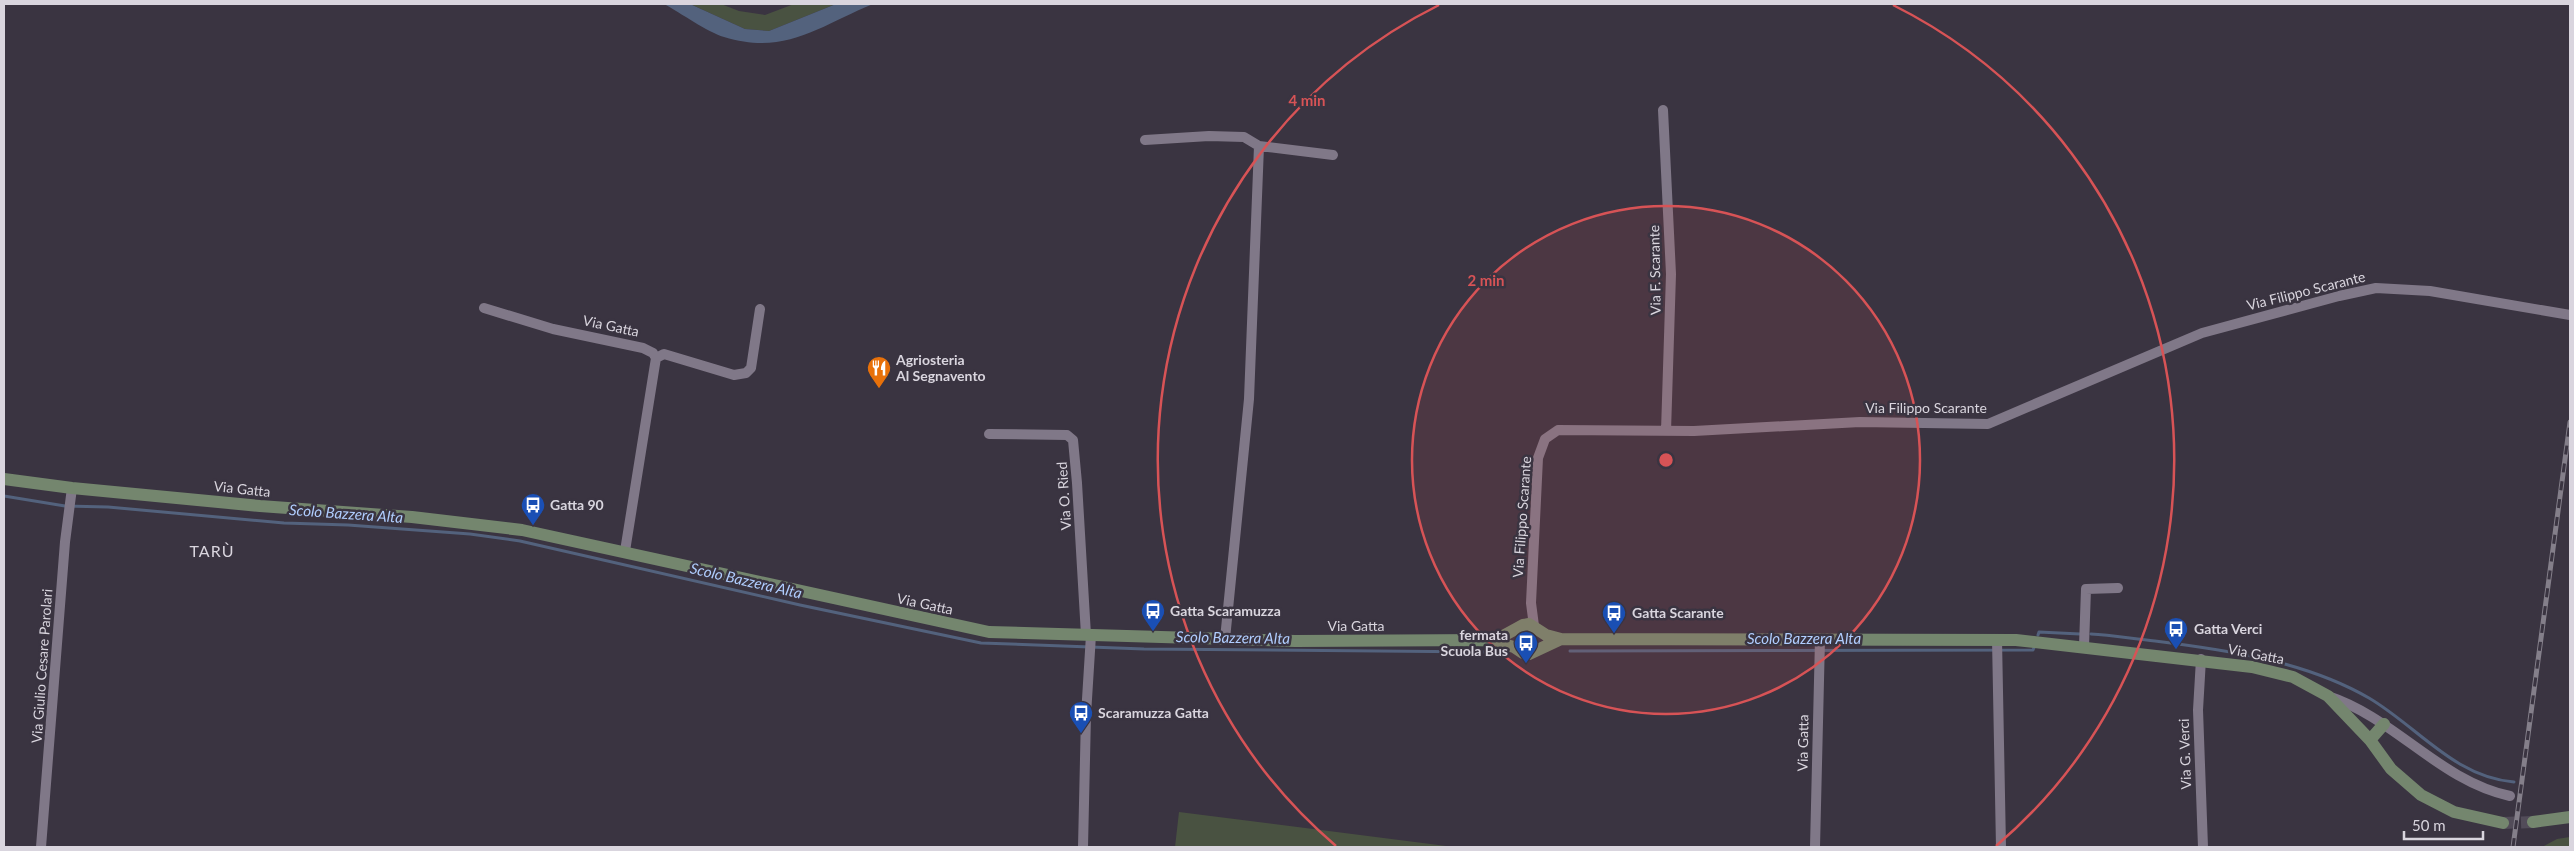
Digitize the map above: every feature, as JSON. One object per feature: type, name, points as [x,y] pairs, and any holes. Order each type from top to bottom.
[{"type":"street","name":"Via F. Scarante","points":[[1663,110],[1671,274],[1666,431]]},
{"type":"street","points":[[1145,140],[1209,136],[1244,137],[1259,146],[1333,155]]},
{"type":"street","points":[[1225,639],[1247,419],[1259,146]]},
{"type":"street","name":"Via Filippo Scarante","points":[[1537,628],[1531,603],[1538,458],[1545,439],[1552,432],[1564,429],[1666,431],[1757,429],[1860,422],[1988,424],[2202,333],[2339,296],[2376,288],[2430,291],[2570,315]]},
{"type":"street","name":"Via Gatta","points":[[484,308],[553,329],[643,348],[653,353],[656,358]]},
{"type":"street","points":[[625,552],[656,358],[664,354],[734,375],[746,373],[751,368],[760,308]]},
{"type":"street","name":"Via O. Ried","points":[[989,434],[1067,435],[1073,440],[1078,483],[1090,654],[1086,714],[1083,847]]},
{"type":"street","name":"Via Gatta","points":[[4,479],[71,494],[488,526],[557,537],[972,630],[1001,633],[1225,639],[1488,640],[1514,647],[1518,651],[1529,654],[1538,648],[1561,639],[1819,646],[2084,646],[2201,660],[2274,671],[2306,682],[2328,696],[2370,740],[2391,769],[2421,795],[2454,812],[2502,823]]},
{"type":"street","name":"Via Giulio Cesare Parolari","points":[[41,847],[71,494]]},
{"type":"street","points":[[2084,646],[2086,589],[2118,588]]},
{"type":"street","name":"Via Filippo Scarante","points":[[1517,628],[1531,603]]},
{"type":"street","name":"Via Gatta","points":[[1488,640],[1503,636],[1523,624],[1561,639]]},
{"type":"street","points":[[1514,647],[1512,641],[1517,628]]},
{"type":"street","points":[[1537,628],[1541,642],[1538,648]]},
{"type":"street","name":"Via Gatta","points":[[1815,847],[1819,646]]},
{"type":"street","points":[[1997,646],[2002,847]]},
{"type":"street","name":"Via G. Verci","points":[[2201,660],[2198,710],[2203,847]]},
{"type":"street","name":"Via Gatta","points":[[2328,696],[2349,703],[2384,724],[2458,776],[2479,787],[2510,796]]},
{"type":"street","points":[[2370,740],[2384,724]]},
{"type":"street","points":[[2533,822],[2570,817]]},
{"type":"green space","points":[[690,4],[721,4],[739,11],[765,15],[794,4],[836,4],[769,31],[745,29]]},
{"type":"green space","points":[[1179,812],[1454,847],[1175,847]]},
{"type":"green space","points":[[2570,837],[2570,847],[2542,847],[2557,839]]},
{"type":"water","points":[[664,4],[690,4],[745,29],[769,31],[836,4],[873,4],[801,36],[784,41],[766,43],[746,42],[717,35]]},
{"type":"waterway","name":"Scolo Bazzera Alta","points":[[4,496],[65,506],[108,507],[284,523],[348,525],[470,534],[520,541],[800,605],[981,643],[1144,649],[1486,652]]},
{"type":"waterway","name":"Scolo Bazzera Alta","points":[[2038,635],[2039,632],[2080,634]]},
{"type":"waterway","name":"Scolo Bazzera Alta","points":[[2091,634],[2237,653],[2292,666],[2319,675],[2369,698],[2437,749],[2473,771],[2493,778],[2514,782]]},
{"type":"waterway","name":"Scolo Bazzera Alta","points":[[1570,651],[2033,650],[2035,645]]},
{"type":"tunnel","points":[[2503,823],[2533,822]]},
{"type":"railway","points":[[2513,847],[2570,422]]},
{"type":"place","name":"Agriosteria Al Segnavento","points":[[879,389]]},
{"type":"place","name":"Gatta 90","points":[[533,526]]},
{"type":"place","name":"Gatta Scaramuzza","points":[[1153,632]]},
{"type":"place","name":"Gatta Scarante","points":[[1614,634]]},
{"type":"place","name":"Gatta Verci","points":[[2176,650]]},
{"type":"place","name":"fermata Scuola Bus","points":[[1526,664]]},
{"type":"place","name":"Scaramuzza Gatta","points":[[1081,734]]},
{"type":"district","name":"TARÙ","points":[[212,551]]}]
